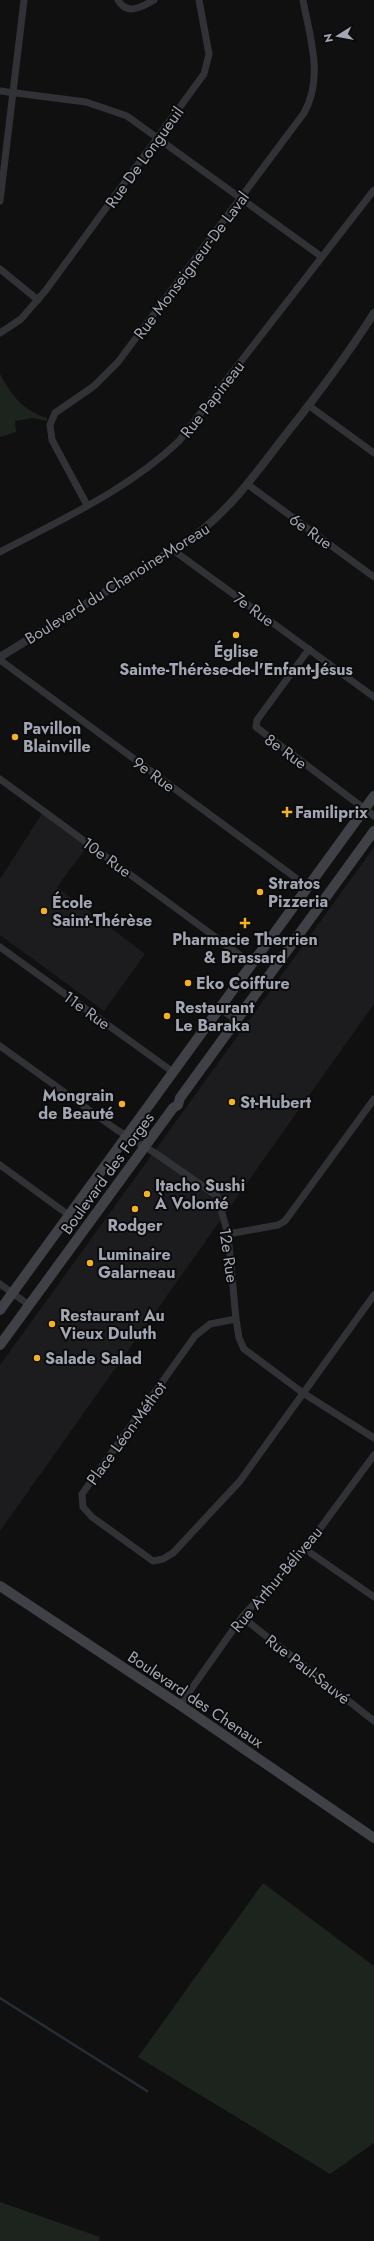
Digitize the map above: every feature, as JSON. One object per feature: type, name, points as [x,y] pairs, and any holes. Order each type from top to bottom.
[{"type":"main road","name":"Boulevard des Forges","points":[[0,1310],[70,1216],[126,1136],[374,796]]},
{"type":"main road","name":"Boulevard des Forges","points":[[0,1345],[173,1108],[178,1105],[180,1098],[374,831]]},
{"type":"main road","name":"Boulevard des Chenaux","points":[[0,1586],[180,1705],[374,1838]]},
{"type":"street","points":[[0,201],[24,0]]},
{"type":"street","points":[[118,0],[122,6],[132,10],[154,0]]},
{"type":"street","name":"Rue De Longueuil","points":[[0,333],[16,324],[38,300],[202,78],[207,67],[208,49],[199,0]]},
{"type":"street","name":"Rue Monseigneur-De Laval","points":[[87,505],[52,440],[50,430],[53,417],[59,409],[94,386],[113,368],[300,118],[312,96],[315,69],[303,0]]},
{"type":"street","points":[[0,91],[76,100],[102,106],[133,119],[322,257]]},
{"type":"street","name":"Rue Papineau","points":[[0,552],[138,476],[179,441],[374,190]]},
{"type":"street","points":[[0,269],[38,300]]},
{"type":"street","name":"Boulevard du Chanoine-Moreau","points":[[0,656],[173,550],[209,525],[247,484],[373,318]]},
{"type":"street","points":[[308,405],[374,453]]},
{"type":"street","name":"6e Rue","points":[[247,484],[374,577]]},
{"type":"street","name":"7e Rue","points":[[173,550],[374,697]]},
{"type":"street","name":"8e Rue","points":[[309,649],[257,720],[256,727],[374,816]]},
{"type":"street","name":"9e Rue","points":[[0,660],[308,887]]},
{"type":"street","name":"10e Rue","points":[[0,779],[252,964]]},
{"type":"street","name":"11e Rue","points":[[0,947],[173,1072]]},
{"type":"street","points":[[220,1008],[237,1020]]},
{"type":"street","name":"12e Rue","points":[[0,1046],[126,1136],[146,1147],[217,1196],[228,1234],[236,1319],[239,1338],[244,1349],[303,1393],[374,1438]]},
{"type":"street","points":[[228,1234],[278,1224],[285,1221],[374,1100]]},
{"type":"street","points":[[0,1165],[70,1216]]},
{"type":"street","points":[[0,1284],[29,1305]]},
{"type":"street","name":"Place Léon-Méthot","points":[[236,1319],[210,1324],[195,1336],[82,1494],[83,1507],[92,1517],[154,1561],[163,1559],[173,1553],[240,1481],[374,1295]]},
{"type":"street","name":"Rue Arthur-Béliveau","points":[[180,1705],[242,1617],[305,1549],[374,1455]]},
{"type":"street","points":[[305,1549],[374,1597]]},
{"type":"street","name":"Rue Paul-Sauvé","points":[[242,1617],[374,1721]]},
{"type":"shaded area","points":[[0,374],[9,389],[24,406],[38,415],[47,418],[47,421],[33,418],[15,421],[16,432],[0,437]]},
{"type":"shaded area","name":"École Saint-Thérèse","points":[[43,812],[89,844],[57,887],[145,954],[104,1011],[0,935],[0,879]]},
{"type":"shaded area","points":[[374,847],[374,1004],[0,1531],[0,1365]]},
{"type":"shaded area","points":[[263,1883],[374,1966],[374,2143],[330,2174],[138,2057]]},
{"type":"shaded area","points":[[0,2202],[100,2237],[99,2241],[0,2241]]},
{"type":"waterway","points":[[0,1998],[147,2091]]},
{"type":"place","name":"Église Sainte-Thérèse-de-l'Enfant-Jésus","points":[[236,635]]},
{"type":"place","name":"Pavillon Blainville","points":[[15,737]]},
{"type":"place","name":"Familiprix","points":[[287,812]]},
{"type":"place","name":"Stratos Pizzeria","points":[[260,892]]},
{"type":"place","name":"École Saint-Thérèse","points":[[44,911]]},
{"type":"place","name":"Pharmacie Therrien & Brassard","points":[[245,923]]},
{"type":"place","name":"Eko Coiffure","points":[[188,983]]},
{"type":"place","name":"Restaurant Le Baraka","points":[[167,1016]]},
{"type":"place","name":"St-Hubert","points":[[232,1102]]},
{"type":"place","name":"Mongrain de Beauté","points":[[122,1104]]},
{"type":"place","name":"Itacho Sushi À Volonté","points":[[147,1194]]},
{"type":"place","name":"Rodger","points":[[135,1209]]},
{"type":"place","name":"Luminaire Galarneau","points":[[90,1263]]},
{"type":"place","name":"Restaurant Au Vieux Duluth","points":[[52,1324]]},
{"type":"place","name":"Salade Salad","points":[[37,1358]]}]
